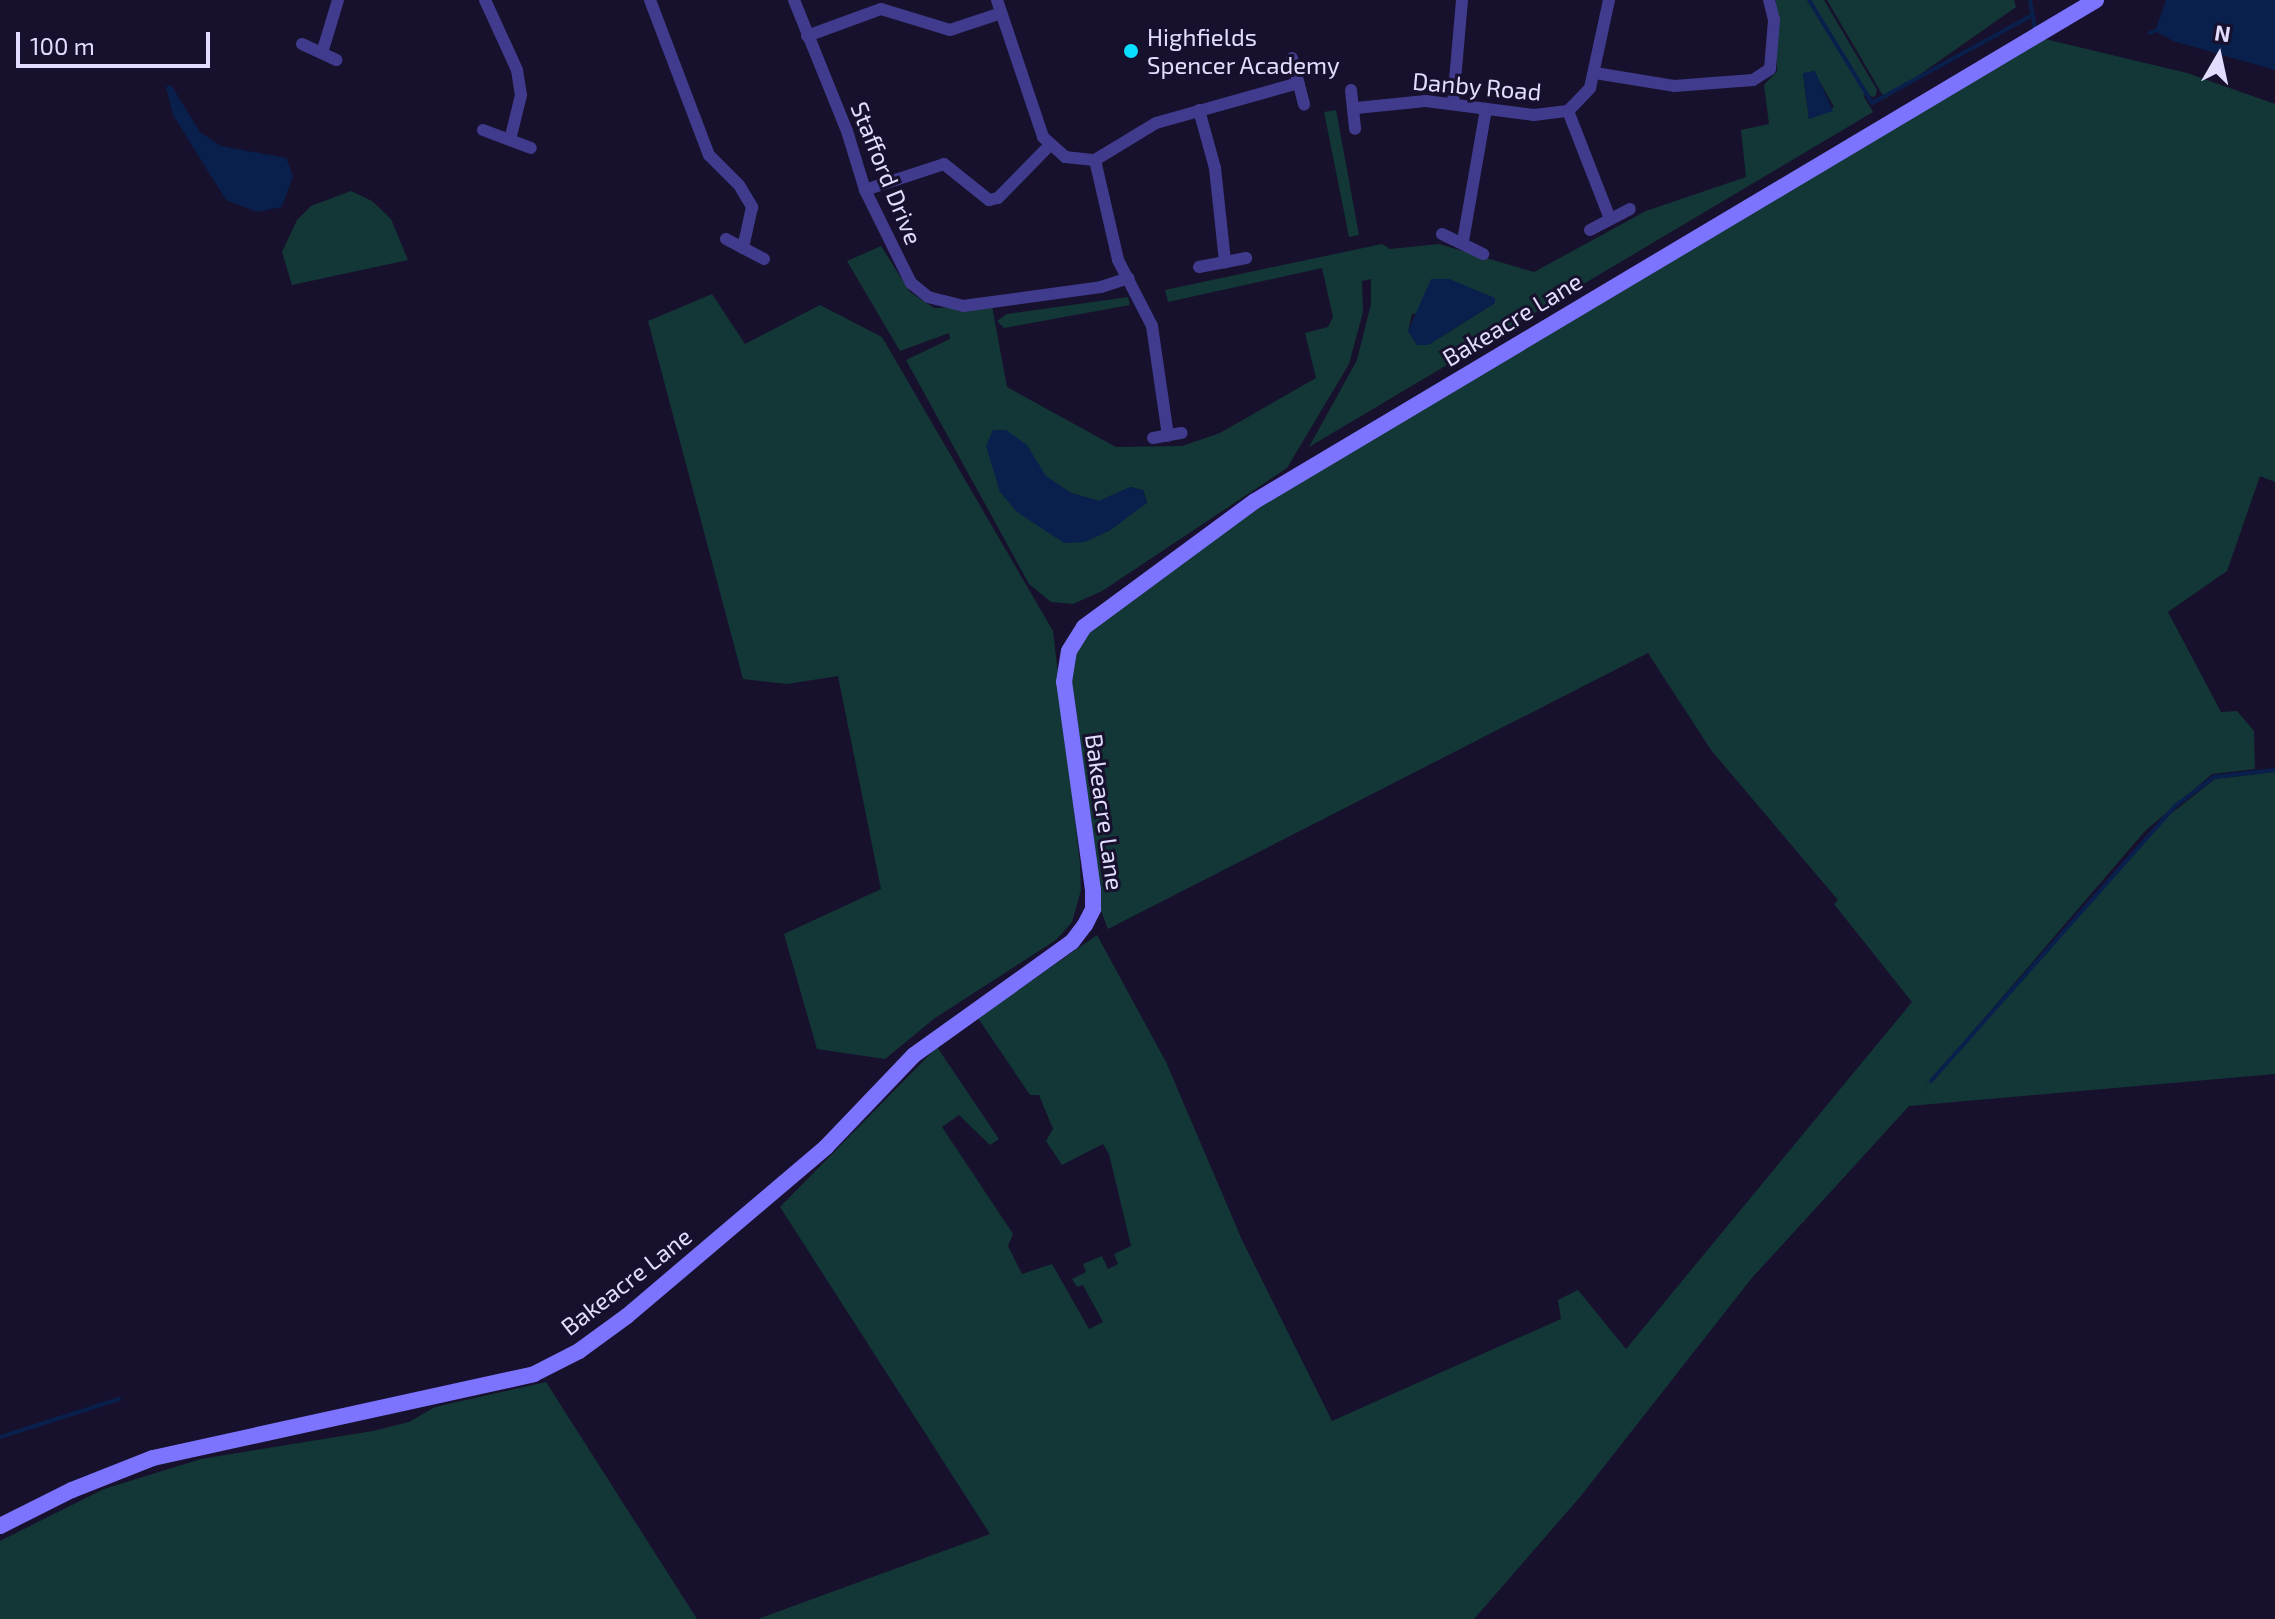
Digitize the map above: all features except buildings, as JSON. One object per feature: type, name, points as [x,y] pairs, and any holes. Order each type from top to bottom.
[{"type":"street","points":[[322,53],[338,0]]},
{"type":"street","points":[[485,0],[517,70],[521,95],[510,140]]},
{"type":"street","points":[[650,0],[709,155],[752,207],[753,221],[743,248]]},
{"type":"street","name":"Stafford Drive","points":[[794,0],[847,131],[865,190],[911,283],[943,302],[992,302],[1115,285],[1129,278]]},
{"type":"street","points":[[1453,103],[1462,0]]},
{"type":"street","name":"Danby Road","points":[[1356,108],[1453,103],[1534,115],[1568,111],[1581,101],[1595,73],[1609,0]]},
{"type":"street","points":[[1595,73],[1674,86],[1753,80],[1770,69],[1774,20],[1769,0]]},
{"type":"street","name":"Bakeacre Lane","points":[[0,1526],[153,1458],[534,1374],[615,1325],[826,1147],[914,1055],[1072,942],[1085,925],[1093,909],[1093,890],[1064,682],[1069,651],[1084,627],[1255,501],[2096,0]]},
{"type":"street","points":[[807,36],[881,9],[950,30],[999,6],[1049,146],[1065,157],[1095,160],[1137,131],[1199,110],[1298,83]]},
{"type":"street","points":[[302,44],[337,60]]},
{"type":"street","points":[[1292,58],[1304,104]]},
{"type":"street","points":[[1351,90],[1356,108],[1355,129]]},
{"type":"street","points":[[1463,241],[1486,109]]},
{"type":"street","points":[[1199,110],[1215,168],[1225,262]]},
{"type":"street","points":[[1568,111],[1610,219]]},
{"type":"street","points":[[483,130],[531,148]]},
{"type":"street","points":[[865,190],[944,164],[989,200],[998,198],[1049,146]]},
{"type":"street","points":[[1095,160],[1112,240],[1152,326],[1168,436]]},
{"type":"street","points":[[1590,230],[1630,209]]},
{"type":"street","points":[[1442,234],[1463,241],[1483,254]]},
{"type":"street","points":[[726,239],[764,259]]},
{"type":"street","points":[[1199,267],[1246,258]]},
{"type":"street","points":[[1153,438],[1182,433]]},
{"type":"green space","points":[[1776,0],[1824,0],[1877,90],[1875,97],[1863,95],[1873,112],[1309,447],[1357,360],[1371,304],[1371,279],[1362,281],[1363,312],[1349,364],[1287,468],[1102,591],[1073,604],[1051,602],[1029,584],[906,360],[950,339],[949,333],[900,351],[847,261],[881,246],[910,292],[934,308],[992,306],[1007,387],[1116,447],[1182,446],[1220,433],[1316,378],[1305,333],[1328,327],[1333,317],[1322,268],[1168,302],[1165,290],[1382,244],[1390,249],[1439,244],[1534,272],[1646,211],[1746,177],[1741,130],[1769,124],[1764,85],[1777,71]],"holes":[[[1814,71],[1834,107],[1809,119],[1803,74]],[[1495,303],[1428,345],[1417,345],[1408,331],[1412,314]],[[1046,477],[1071,493],[1099,501],[1131,487],[1143,490],[1147,502],[1109,531]]]},
{"type":"green space","points":[[1827,0],[2014,0],[2016,7],[1885,99]]},
{"type":"green space","points":[[2045,39],[2187,73],[2275,104],[2275,482],[2260,476],[2227,571],[2168,612],[2221,712],[2237,711],[2254,731],[2255,769],[2212,774],[2145,831],[1919,1094],[2168,816],[2215,779],[2275,772],[2275,1074],[1909,1106],[1751,1279],[1580,1497],[1474,1619],[758,1619],[990,1534],[780,1207],[937,1047],[999,1139],[990,1145],[959,1115],[942,1127],[1013,1234],[1008,1246],[1022,1274],[1052,1264],[1089,1329],[1103,1322],[1083,1285],[1077,1287],[1072,1279],[1086,1272],[1083,1264],[1102,1256],[1108,1269],[1118,1264],[1114,1254],[1131,1246],[1109,1154],[1103,1144],[1062,1165],[1046,1141],[1053,1129],[1039,1095],[1030,1095],[978,1018],[1097,935],[1166,1062],[1242,1240],[1332,1421],[1561,1319],[1558,1300],[1578,1290],[1626,1349],[1912,1002],[1834,904],[1838,900],[1711,750],[1648,653],[1108,929],[1093,890],[1064,682],[1076,638],[1218,527]]},
{"type":"green space","points":[[1336,110],[1359,235],[1349,237],[1324,112]]},
{"type":"green space","points":[[351,191],[372,201],[391,219],[408,260],[292,285],[282,252],[297,220],[311,206]]},
{"type":"green space","points":[[712,294],[745,344],[820,305],[882,337],[1053,631],[1080,863],[1081,890],[1072,922],[1056,940],[935,1018],[885,1059],[817,1049],[784,934],[881,889],[838,676],[787,684],[743,679],[648,321]]},
{"type":"green space","points":[[1128,297],[1130,305],[1004,328],[997,321],[1007,314]]},
{"type":"green space","points":[[546,1382],[697,1619],[0,1619],[0,1541],[104,1489],[201,1459],[373,1431],[409,1422],[435,1407]]},
{"type":"water","points":[[2166,0],[2275,0],[2275,70],[2173,41],[2155,31]]},
{"type":"water","points":[[1815,71],[1833,111],[1809,119],[1803,73]]},
{"type":"water","points":[[171,85],[200,132],[221,146],[286,158],[293,176],[282,207],[257,212],[226,200],[173,115],[166,87]]},
{"type":"water","points":[[1431,279],[1449,279],[1495,298],[1495,303],[1428,345],[1417,345],[1408,331]]},
{"type":"water","points":[[993,430],[1006,430],[1027,445],[1046,476],[1071,493],[1099,501],[1130,487],[1143,490],[1147,503],[1109,531],[1085,542],[1064,543],[1017,512],[1000,492],[986,446]]},
{"type":"waterway","points":[[1809,0],[1872,103],[2033,15]]},
{"type":"waterway","points":[[2030,0],[2035,29]]},
{"type":"waterway","points":[[2150,33],[2155,31]]},
{"type":"waterway","points":[[1931,1081],[2175,806],[2214,777],[2275,770]]},
{"type":"waterway","points":[[0,1437],[119,1399]]},
{"type":"place","name":"Highfields Spencer Academy","points":[[1131,51]]}]
